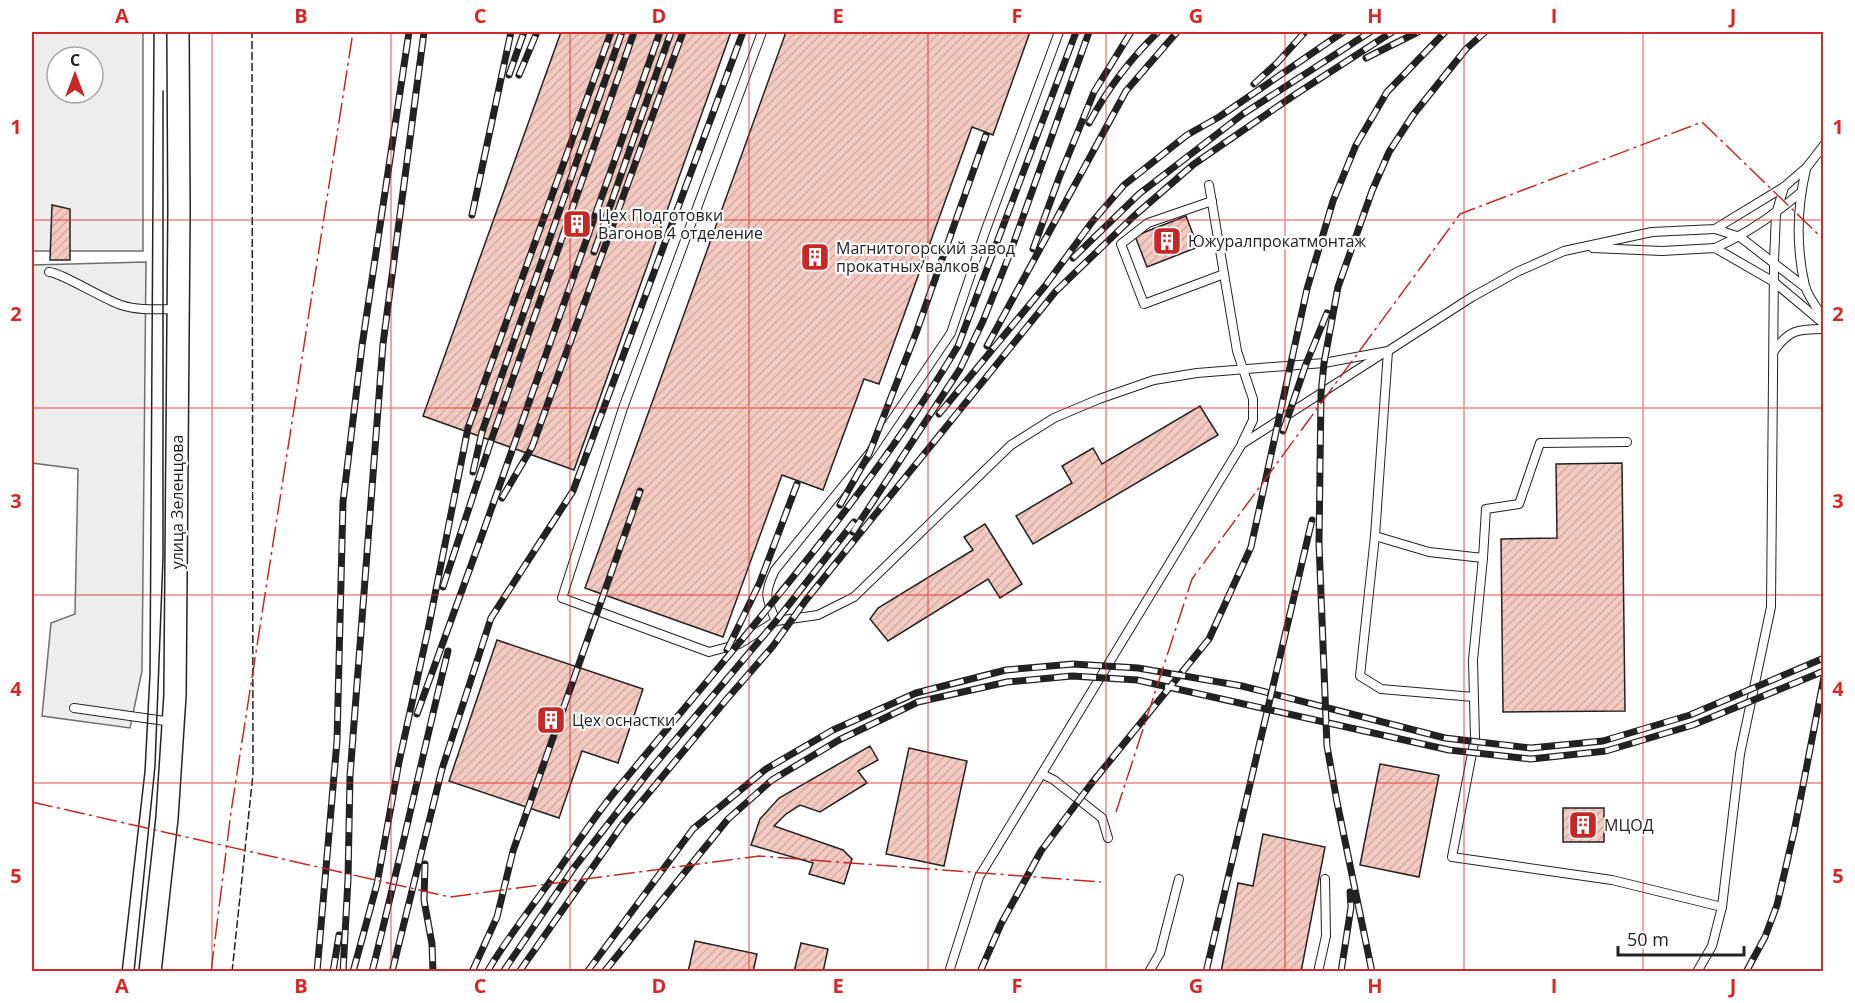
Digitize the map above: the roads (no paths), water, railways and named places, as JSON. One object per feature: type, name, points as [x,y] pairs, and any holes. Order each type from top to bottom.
[{"type":"main road","name":"улица Зеленцова","points":[[150,972],[167,818],[173,722],[178,309],[178,32]]},
{"type":"lane","points":[[762,32],[623,408],[562,598],[709,652],[739,644],[776,621],[818,615],[854,597],[1011,445],[1054,418],[1154,380],[1197,373],[1324,363],[1388,351]]},
{"type":"lane","points":[[776,621],[769,606],[766,589],[775,570],[869,454],[951,333],[1059,32]]},
{"type":"lane","points":[[1715,229],[1784,187],[1807,167],[1824,145]]},
{"type":"lane","points":[[1806,288],[1798,233],[1800,193],[1807,167]]},
{"type":"lane","points":[[949,972],[979,877],[1242,444],[1253,420],[1253,399],[1242,369],[1209,185]]},
{"type":"lane","points":[[1697,972],[1712,945],[1722,907],[1740,754],[1771,607],[1774,262],[1776,214],[1784,187]]},
{"type":"lane","points":[[1580,248],[1662,251],[1715,248],[1740,237],[1776,214],[1800,193]]},
{"type":"lane","points":[[1212,201],[1148,223],[1121,244],[1143,304],[1224,274]]},
{"type":"lane","points":[[1242,444],[1472,297],[1517,272],[1564,251],[1652,232],[1715,229],[1740,237],[1806,288],[1824,319]]},
{"type":"lane","points":[[1715,248],[1774,282],[1824,324]]},
{"type":"lane","points":[[49,272],[55,272],[121,305],[136,309],[178,309]]},
{"type":"lane","points":[[1774,351],[1785,336],[1805,329],[1824,329]]},
{"type":"lane","points":[[1388,351],[1375,536],[1360,676],[1381,689],[1474,697]]},
{"type":"lane","points":[[1627,442],[1540,443],[1519,504],[1486,509],[1473,660],[1475,738],[1452,857],[1612,880],[1722,907]]},
{"type":"lane","points":[[1375,536],[1429,552],[1483,558]]},
{"type":"lane","points":[[74,708],[173,722]]},
{"type":"lane","points":[[1042,774],[1054,780],[1102,818],[1108,838]]},
{"type":"lane","points":[[1149,972],[1160,952],[1179,879]]},
{"type":"lane","points":[[1318,972],[1326,936],[1325,879]]},
{"type":"tram line","points":[[122,972],[145,771],[150,674],[154,32]]},
{"type":"tram line","points":[[134,972],[155,766],[163,558],[163,91]]},
{"type":"railway","points":[[317,972],[337,741],[343,502],[362,346],[409,32]]},
{"type":"railway","points":[[343,972],[350,776],[383,344],[424,32]]},
{"type":"railway","points":[[472,215],[511,32]]},
{"type":"railway","points":[[509,75],[524,32]]},
{"type":"railway","points":[[519,75],[537,32]]},
{"type":"railway","points":[[353,972],[377,884],[399,762],[468,428],[611,32]]},
{"type":"railway","points":[[473,472],[482,432],[622,32]]},
{"type":"railway","points":[[443,587],[492,438],[634,32]]},
{"type":"railway","points":[[417,714],[660,32]]},
{"type":"railway","points":[[594,252],[671,32]]},
{"type":"railway","points":[[502,498],[532,447],[683,32]]},
{"type":"railway","points":[[392,972],[442,769],[491,618],[573,491],[743,32]]},
{"type":"railway","points":[[487,972],[606,803],[838,521],[920,406],[958,346],[1076,32]]},
{"type":"railway","points":[[853,532],[960,369],[983,321],[1009,256],[1089,32]]},
{"type":"railway","points":[[1033,249],[1094,92],[1131,32]]},
{"type":"railway","points":[[1089,123],[1120,75],[1158,32]]},
{"type":"railway","points":[[987,346],[1126,91],[1177,32]]},
{"type":"railway","points":[[1254,84],[1305,32]]},
{"type":"railway","points":[[939,414],[1045,286],[1092,222],[1124,185],[1187,135],[1219,117],[1343,32]]},
{"type":"railway","points":[[1073,258],[1139,194],[1243,114],[1370,32]]},
{"type":"railway","points":[[519,972],[623,824],[773,646],[806,600],[1056,291],[1134,216],[1194,164],[1392,32]]},
{"type":"railway","points":[[1366,58],[1418,32]]},
{"type":"railway","points":[[980,972],[1001,924],[1041,851],[1091,784],[1209,639],[1251,547],[1307,289],[1333,201],[1356,145],[1387,92],[1445,32]]},
{"type":"railway","points":[[1372,972],[1327,746],[1319,543],[1321,394],[1324,363],[1338,287],[1372,191],[1389,152],[1413,115],[1466,49],[1485,32]]},
{"type":"railway","points":[[840,505],[869,454],[916,333],[986,135]]},
{"type":"railway","points":[[1283,431],[1306,364],[1327,313]]},
{"type":"railway","points":[[727,650],[760,582],[797,484]]},
{"type":"railway","points":[[472,972],[497,917],[513,851],[640,491]]},
{"type":"railway","points":[[1206,972],[1312,520]]},
{"type":"railway","points":[[503,972],[573,869],[650,770],[776,621],[854,522]]},
{"type":"railway","points":[[372,972],[448,651]]},
{"type":"railway","points":[[587,972],[693,829],[766,769],[833,730],[916,693],[1006,670],[1073,664],[1138,668],[1242,686],[1445,738],[1531,748],[1603,741],[1690,715],[1824,658]]},
{"type":"railway","points":[[604,972],[728,819],[772,780],[839,740],[918,702],[1007,682],[1072,676],[1137,680],[1449,750],[1531,759],[1606,751],[1693,725],[1824,671]]},
{"type":"railway","points":[[1746,972],[1765,937],[1777,905],[1794,832],[1824,677]]},
{"type":"railway","points":[[425,864],[424,900],[432,944],[433,972]]},
{"type":"railway","points":[[1341,972],[1351,907],[1350,892]]},
{"type":"railway","points":[[333,972],[339,935]]},
{"type":"place","name":"Цех Подготовки Вагонов 4 отделение","points":[[577,224]]},
{"type":"place","name":"Южуралпрокатмонтаж","points":[[1167,241]]},
{"type":"place","name":"Магнитогорский завод прокатных валков","points":[[815,257]]},
{"type":"place","name":"Цех оснастки","points":[[551,720]]},
{"type":"place","name":"МЦОД","points":[[1583,825]]}]
